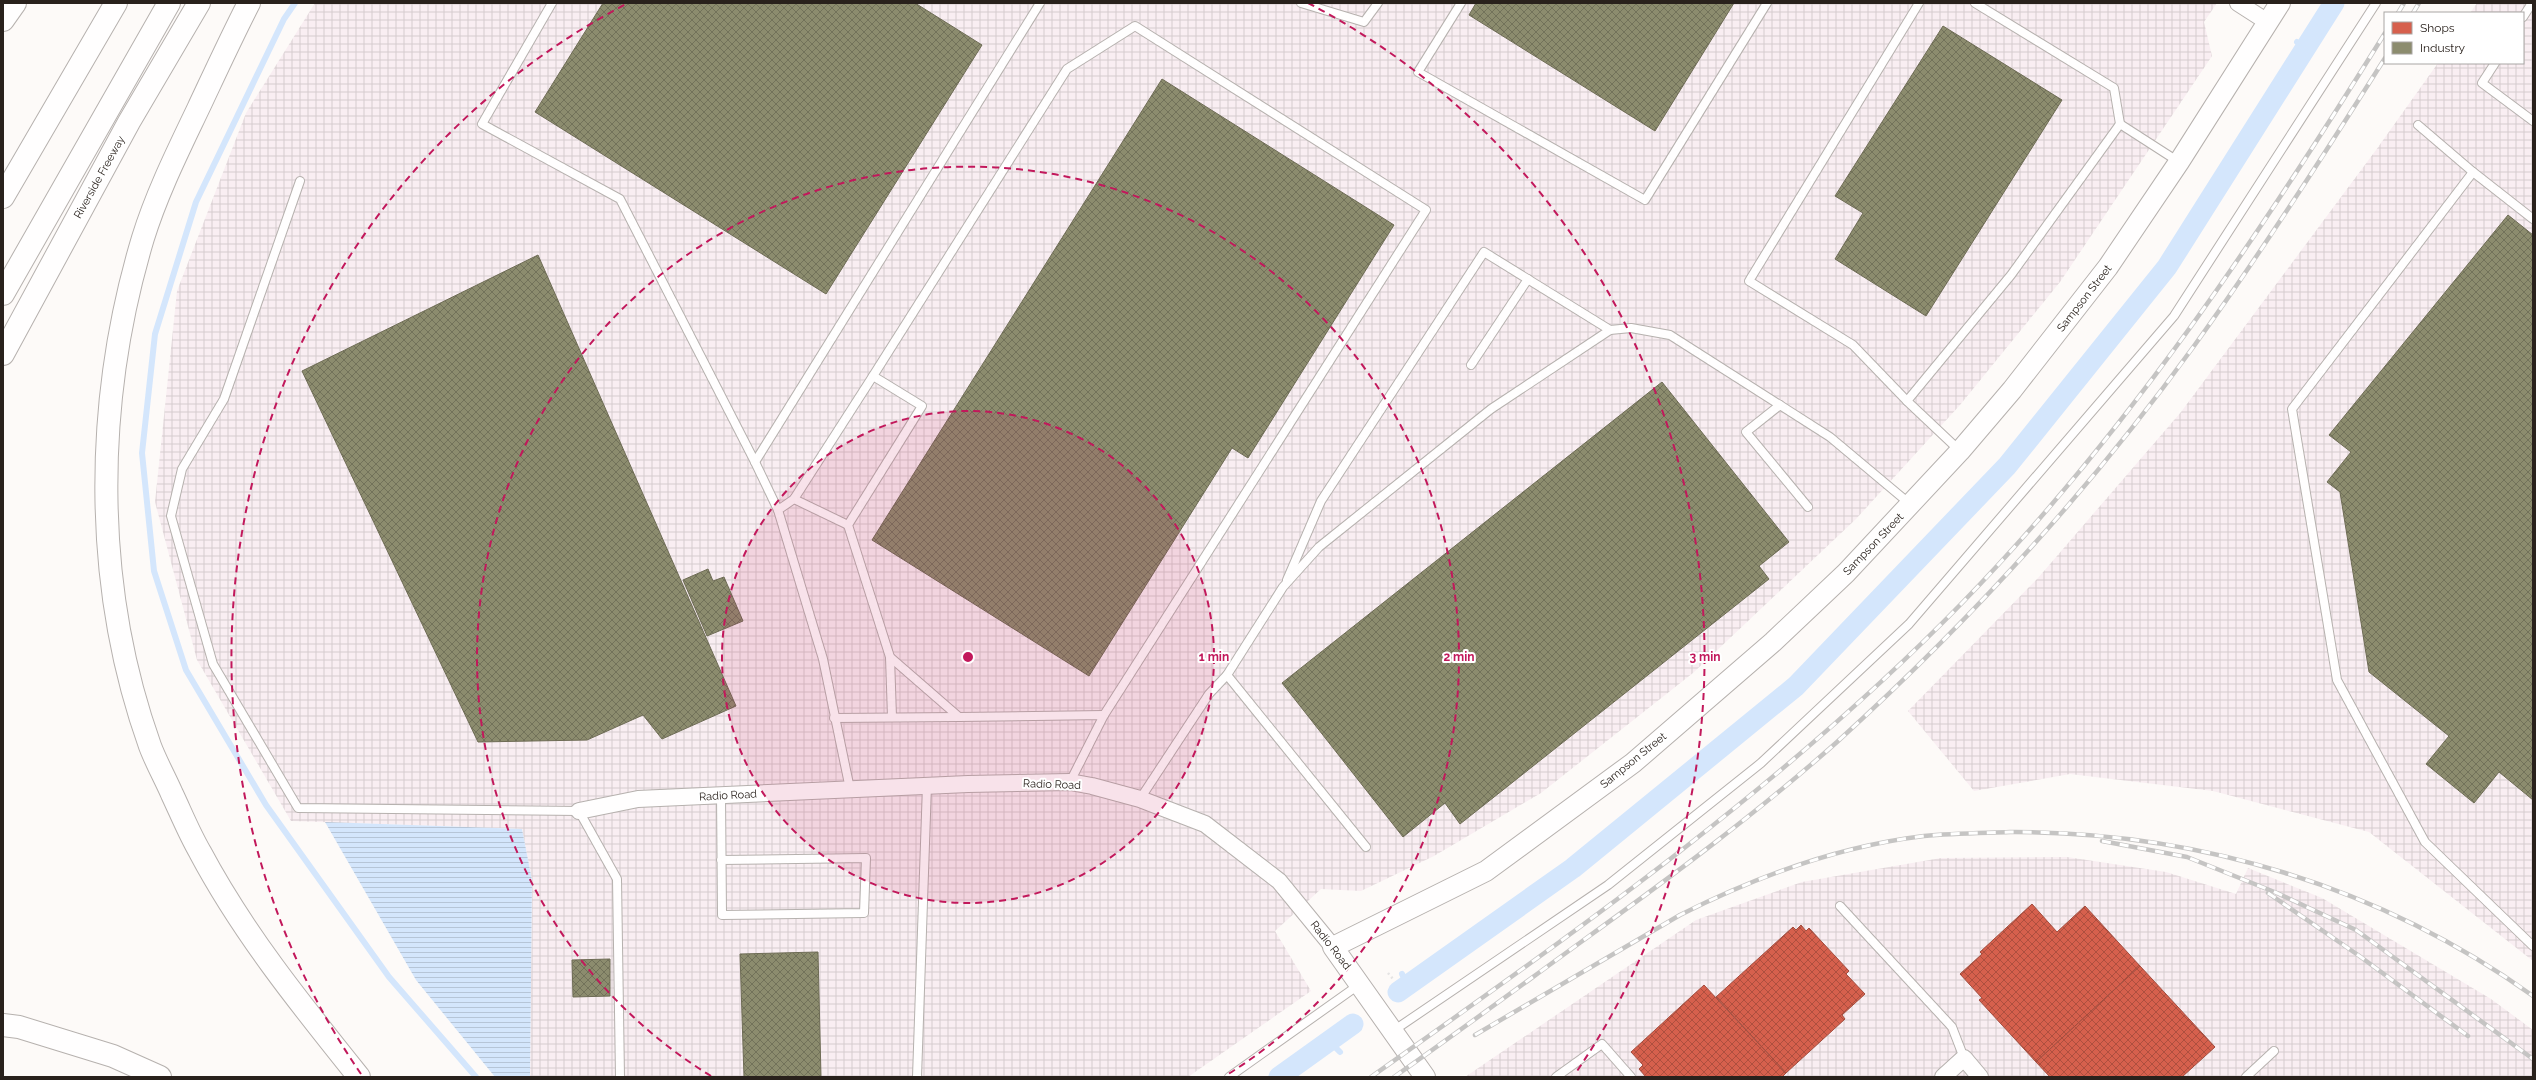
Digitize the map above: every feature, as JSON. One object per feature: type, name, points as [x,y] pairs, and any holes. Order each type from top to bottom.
[{"type":"highway","points":[[3,20],[15,3]]},
{"type":"highway","points":[[3,197],[116,3]]},
{"type":"highway","points":[[3,294],[169,3]]},
{"type":"highway","name":"Riverside Freeway","points":[[3,354],[129,122],[199,3]]},
{"type":"highway","points":[[249,3],[173,160],[144,235],[123,310],[112,385],[108,458],[106,527],[112,588],[128,674],[150,748],[200,852],[249,931],[315,1022],[359,1077]]},
{"type":"highway","points":[[11,1026],[113,1056],[160,1077]]},
{"type":"street","points":[[2238,3],[2266,21]]},
{"type":"street","name":"Sampson Street","points":[[1334,946],[1486,871],[1633,763],[1773,642],[1846,573],[1960,451],[2012,390],[2108,267],[2179,162],[2266,21],[2280,3]]},
{"type":"street","name":"Radio Road","points":[[579,811],[638,799],[850,789],[1070,782],[1140,799],[1205,824],[1279,881],[1334,946],[1425,1077]]},
{"type":"street","points":[[1943,1077],[1964,1058],[1980,1077]]},
{"type":"lane","points":[[552,3],[482,124],[620,199],[755,462],[778,510],[823,659],[834,718],[850,789]]},
{"type":"lane","points":[[755,462],[1040,3]]},
{"type":"lane","points":[[1301,3],[1364,22],[1378,3]]},
{"type":"lane","points":[[1461,3],[1418,72],[1645,200],[1767,3]]},
{"type":"lane","points":[[1919,3],[1749,281],[1853,345],[1907,401],[1960,451]]},
{"type":"lane","points":[[1907,401],[2011,275],[2120,124],[2114,88],[1975,3]]},
{"type":"lane","points":[[1389,1027],[1614,881],[1761,764],[1909,624],[2174,316],[2376,3]]},
{"type":"lane","points":[[2524,15],[2532,3]]},
{"type":"lane","points":[[778,510],[794,499],[1067,69],[1135,26],[1426,210],[1104,715],[1070,782]]},
{"type":"lane","points":[[2494,64],[2482,83],[2533,122]]},
{"type":"lane","points":[[2120,124],[2179,162]]},
{"type":"lane","points":[[2418,125],[2473,172],[2533,219]]},
{"type":"lane","points":[[2473,172],[2292,409],[2337,680],[2425,842],[2533,946]]},
{"type":"lane","points":[[300,181],[224,399],[182,468],[171,516],[213,664],[298,808],[579,811],[617,879],[620,1077]]},
{"type":"lane","points":[[1140,799],[1209,694],[1227,675],[1283,587],[1321,501],[1484,252],[1610,330]]},
{"type":"lane","points":[[1471,365],[1528,279]]},
{"type":"lane","points":[[1283,587],[1319,547],[1491,410],[1610,330],[1631,328],[1670,335],[1830,437],[1910,505]]},
{"type":"lane","points":[[848,525],[922,406],[873,376]]},
{"type":"lane","points":[[1780,405],[1746,432],[1808,506]]},
{"type":"lane","points":[[794,499],[848,525],[890,657],[892,717]]},
{"type":"lane","points":[[890,657],[959,717]]},
{"type":"lane","points":[[1227,675],[1366,847]]},
{"type":"lane","points":[[834,718],[1104,715]]},
{"type":"lane","points":[[918,1077],[927,786]]},
{"type":"lane","points":[[721,795],[721,860],[722,916],[864,913],[866,858],[721,860]]},
{"type":"lane","points":[[1840,906],[1952,1027],[1964,1058]]},
{"type":"lane","points":[[1229,1077],[1363,989]]},
{"type":"lane","points":[[1556,1077],[1602,1044],[1631,1077]]},
{"type":"lane","points":[[2246,1077],[2274,1051]]},
{"type":"path","points":[[1388,973],[1393,979]]},
{"type":"shaded area","points":[[315,3],[2217,3],[2204,22],[2212,56],[2060,282],[1960,405],[1856,519],[1693,673],[1541,793],[1434,856],[1361,891],[1321,889],[1275,931],[1311,991],[1188,1077],[530,1077],[532,880],[522,829],[291,821],[197,660],[155,502],[177,291],[246,113]]},
{"type":"shaded area","points":[[2477,3],[2533,3],[2533,961],[2369,832],[2213,791],[2070,774],[1974,791],[1908,711],[2038,578],[2181,412],[2376,150],[2437,64],[2524,64],[2524,12],[2471,12]]},
{"type":"shaded area","points":[[2067,857],[2166,872],[2236,894],[2248,868],[2322,898],[2491,999],[2533,1030],[2533,1077],[1465,1077],[1696,920],[1802,882],[1941,858]]},
{"type":"water","points":[[325,822],[522,829],[532,880],[530,1077],[495,1077],[416,980]]},
{"type":"building: Shops","points":[[2032,904],[2057,932],[2085,906],[2140,966],[2036,1062],[1979,1000],[1982,998],[1960,974],[1982,954],[1980,952]]},
{"type":"building: Shops","points":[[1801,925],[1806,931],[1809,928],[1849,971],[1846,974],[1865,994],[1842,1015],[1845,1019],[1786,1073],[1716,997],[1793,927],[1796,930]]},
{"type":"building: Shops","points":[[2140,966],[2215,1047],[2182,1077],[2050,1077],[2036,1062]]},
{"type":"building: Shops","points":[[1704,985],[1786,1073],[1782,1077],[1646,1077],[1639,1069],[1643,1065],[1631,1052]]},
{"type":"building: Industry","points":[[603,3],[915,3],[982,45],[826,294],[535,112]]},
{"type":"building: Industry","points":[[1476,3],[1734,3],[1655,131],[1469,15]]},
{"type":"building: Industry","points":[[1943,26],[2062,100],[1926,316],[1835,259],[1863,213],[1835,196]]},
{"type":"building: Industry","points":[[1162,79],[1394,225],[1248,458],[1232,448],[1089,676],[872,540]]},
{"type":"building: Industry","points":[[2508,215],[2533,235],[2533,800],[2499,772],[2474,803],[2426,764],[2449,736],[2369,672],[2340,492],[2327,482],[2351,452],[2329,435]]},
{"type":"building: Industry","points":[[538,255],[736,706],[662,739],[643,715],[587,740],[478,742],[302,371]]},
{"type":"building: Industry","points":[[1662,382],[1789,542],[1759,566],[1769,579],[1460,824],[1445,803],[1403,837],[1282,683]]},
{"type":"building: Industry","points":[[708,569],[713,581],[724,577],[743,621],[707,636],[683,580]]},
{"type":"building: Industry","points":[[818,952],[821,1077],[744,1077],[740,954]]},
{"type":"building: Industry","points":[[610,959],[610,996],[573,997],[572,960]]},
{"type":"waterway","points":[[295,3],[284,19],[196,202],[155,334],[142,453],[154,571],[186,670],[266,805],[389,977],[476,1077]]},
{"type":"waterway","points":[[1398,992],[1573,868],[1796,686],[2007,466],[2167,267],[2334,3]]},
{"type":"waterway","points":[[2297,42],[2306,47]]},
{"type":"waterway","points":[[1957,508],[1962,512]]},
{"type":"waterway","points":[[1402,974],[1408,985]]},
{"type":"waterway","points":[[1279,1077],[1353,1024]]},
{"type":"waterway","points":[[1334,1046],[1340,1052]]},
{"type":"railway","points":[[2399,12],[2404,3]]},
{"type":"railway","points":[[2414,12],[2419,3]]},
{"type":"railway","points":[[1371,1077],[1603,910],[1752,794],[1825,732],[1895,669],[1963,602],[2023,537],[2081,470],[2189,329],[2290,183],[2384,35]]},
{"type":"railway","points":[[1394,1077],[1465,1027],[1646,894],[1775,795],[1837,742],[1886,697],[1980,602],[2026,553],[2113,452],[2194,346],[2292,204],[2384,60]]},
{"type":"railway","points":[[1475,1035],[1680,915],[1738,888],[1799,865],[1861,847],[1924,836],[1967,833],[2010,832],[2080,834],[2149,842],[2218,855],[2285,873],[2350,896],[2413,924],[2475,958],[2533,996]]},
{"type":"railway","points":[[2102,841],[2187,857],[2277,893],[2356,930],[2533,1059]]},
{"type":"railway","points":[[2268,893],[2358,955],[2468,1036]]}]
